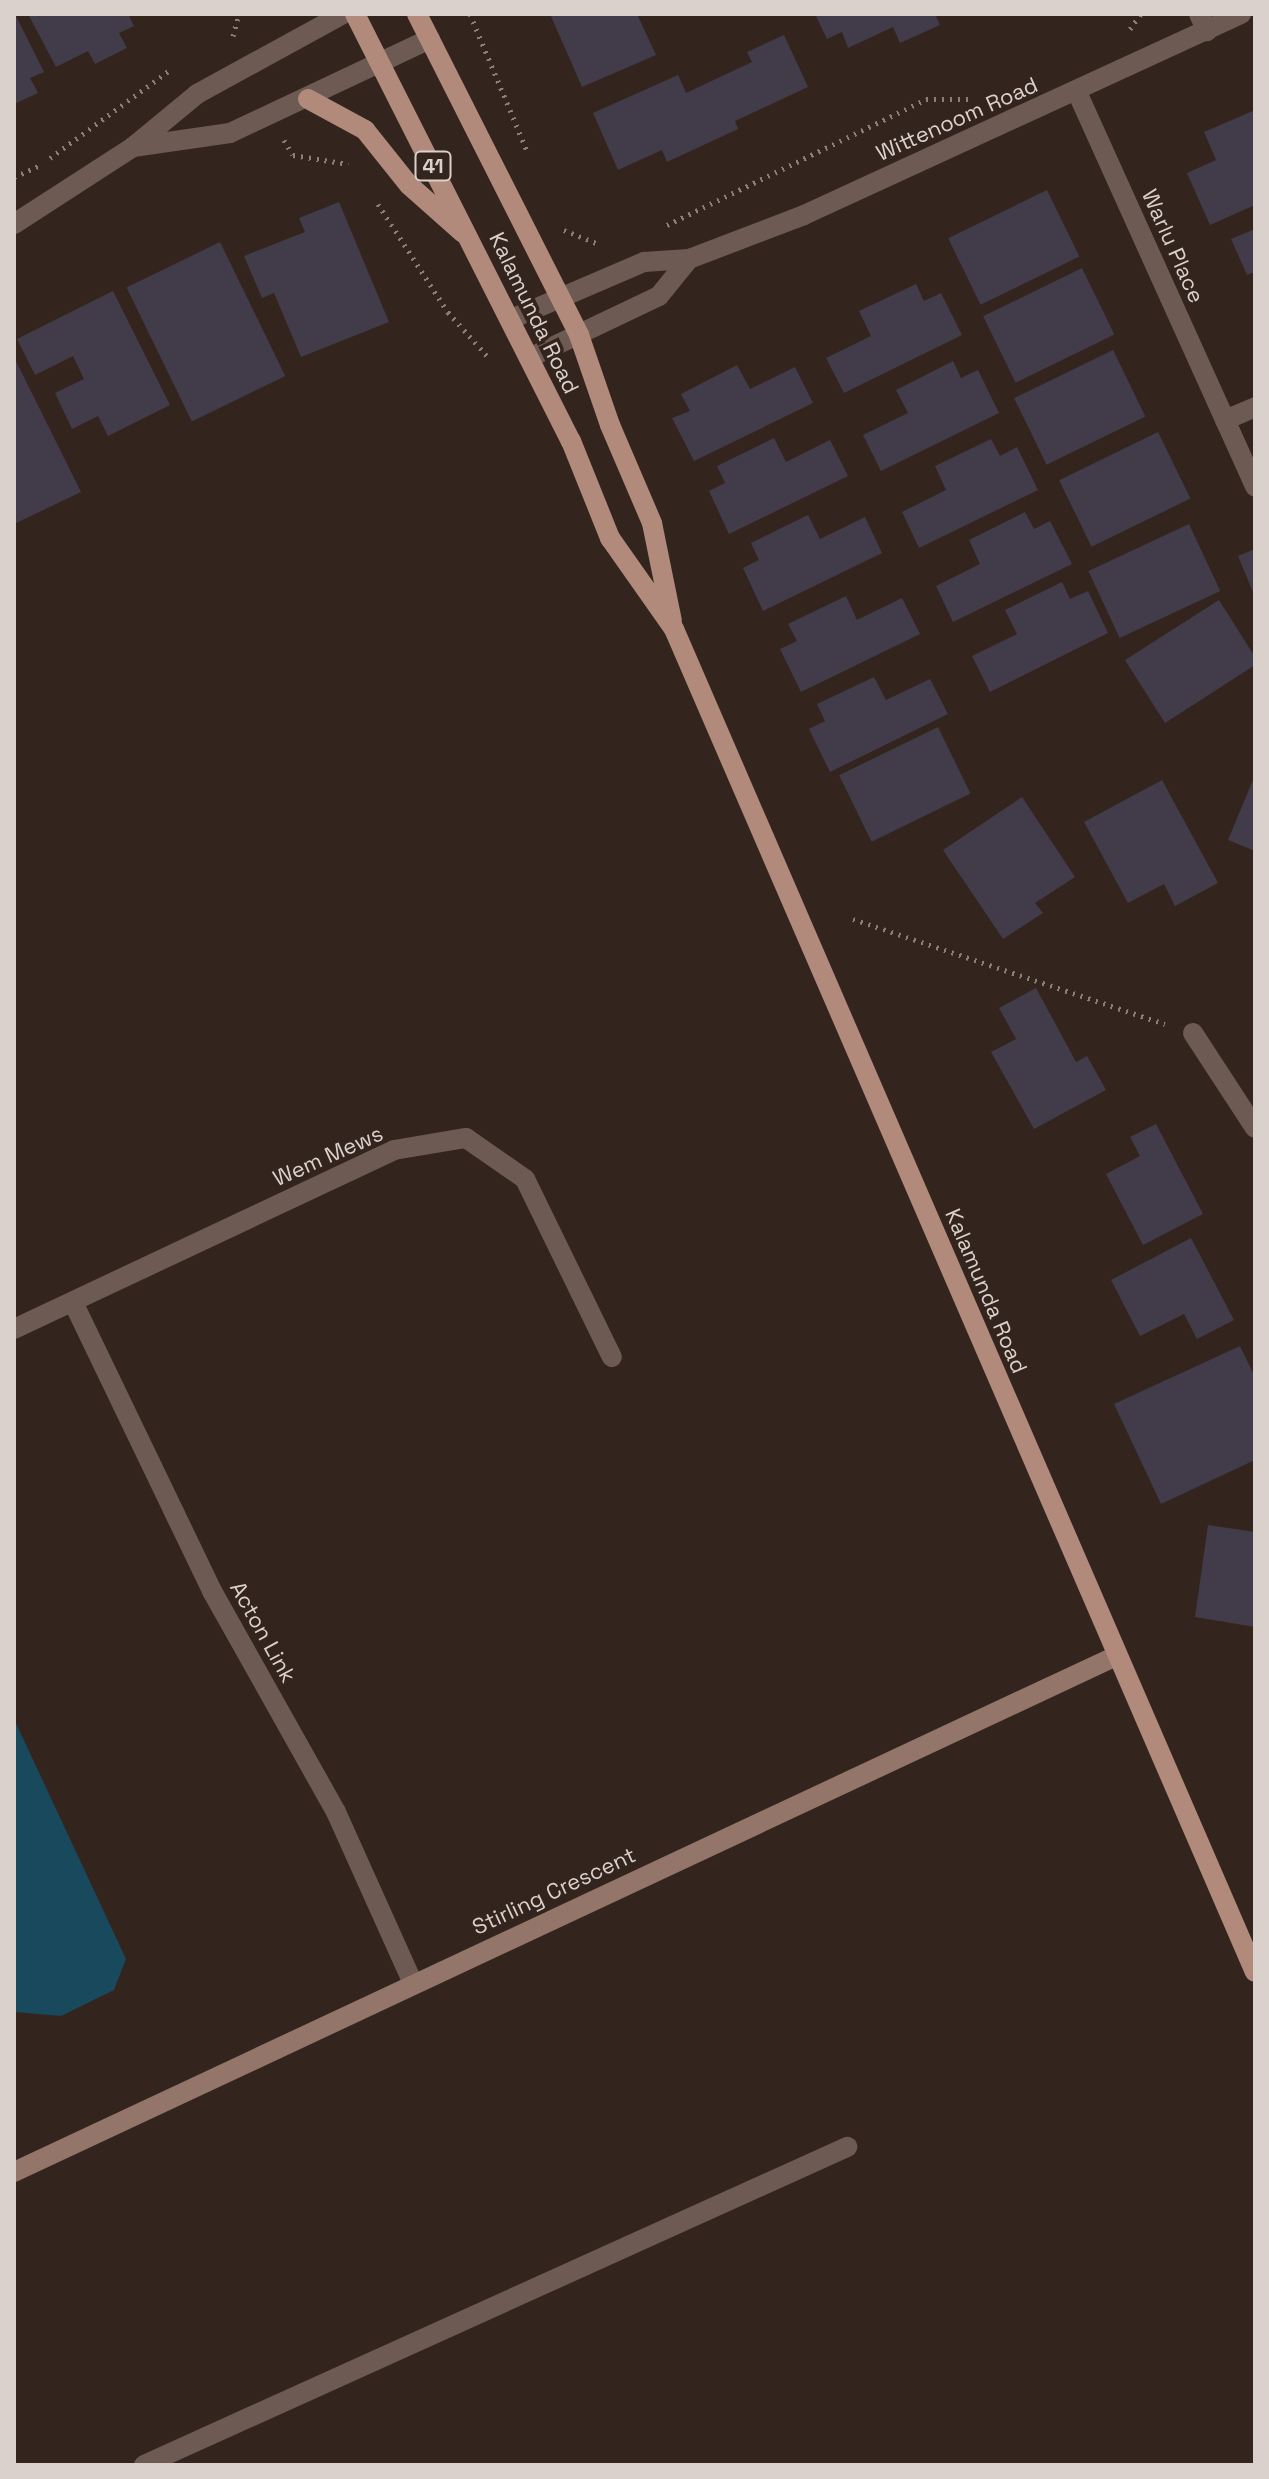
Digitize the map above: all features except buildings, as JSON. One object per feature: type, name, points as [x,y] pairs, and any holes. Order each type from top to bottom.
[{"type":"main road","name":"Kalamunda Road","points":[[355,14],[571,441],[610,538],[674,629]]},
{"type":"main road","name":"Kalamunda Road","points":[[417,14],[579,335],[652,523],[674,629],[1116,1656],[1250,1947],[1255,1972]]},
{"type":"main road","points":[[308,99],[365,130],[409,185],[472,241]]},
{"type":"main road","name":"Stirling Crescent","points":[[14,2172],[1116,1656]]},
{"type":"street","points":[[14,224],[133,147],[197,94],[343,14]]},
{"type":"street","name":"Wittenoom Road","points":[[511,319],[644,262],[689,259],[804,215],[1077,92],[1203,22],[1241,14]]},
{"type":"street","points":[[133,147],[230,133],[381,66],[430,39]]},
{"type":"street","name":"Warlu Place","points":[[1077,92],[1255,487]]},
{"type":"street","points":[[529,358],[659,296],[689,259]]},
{"type":"street","points":[[1225,420],[1255,407]]},
{"type":"street","points":[[1193,1033],[1255,1128]]},
{"type":"street","name":"Wem Mews","points":[[14,1329],[394,1150],[466,1138],[525,1179],[612,1357]]},
{"type":"street","name":"Acton Link","points":[[73,1302],[212,1591],[336,1812],[413,1983]]},
{"type":"street","points":[[144,2465],[847,2147]]},
{"type":"path","points":[[219,44],[233,36],[239,14]]},
{"type":"path","points":[[470,14],[534,169]]},
{"type":"path","points":[[1115,37],[1129,30],[1141,14]]},
{"type":"path","points":[[14,177],[37,167],[178,66]]},
{"type":"path","points":[[665,226],[926,99],[988,99]]},
{"type":"path","points":[[281,136],[293,155],[346,162],[357,174]]},
{"type":"path","points":[[372,195],[448,312],[495,367]]},
{"type":"path","points":[[559,227],[583,241],[610,246]]},
{"type":"path","points":[[853,919],[1193,1033]]},
{"type":"water","points":[[14,1719],[126,1959],[114,1990],[61,2016],[14,2012]]}]
